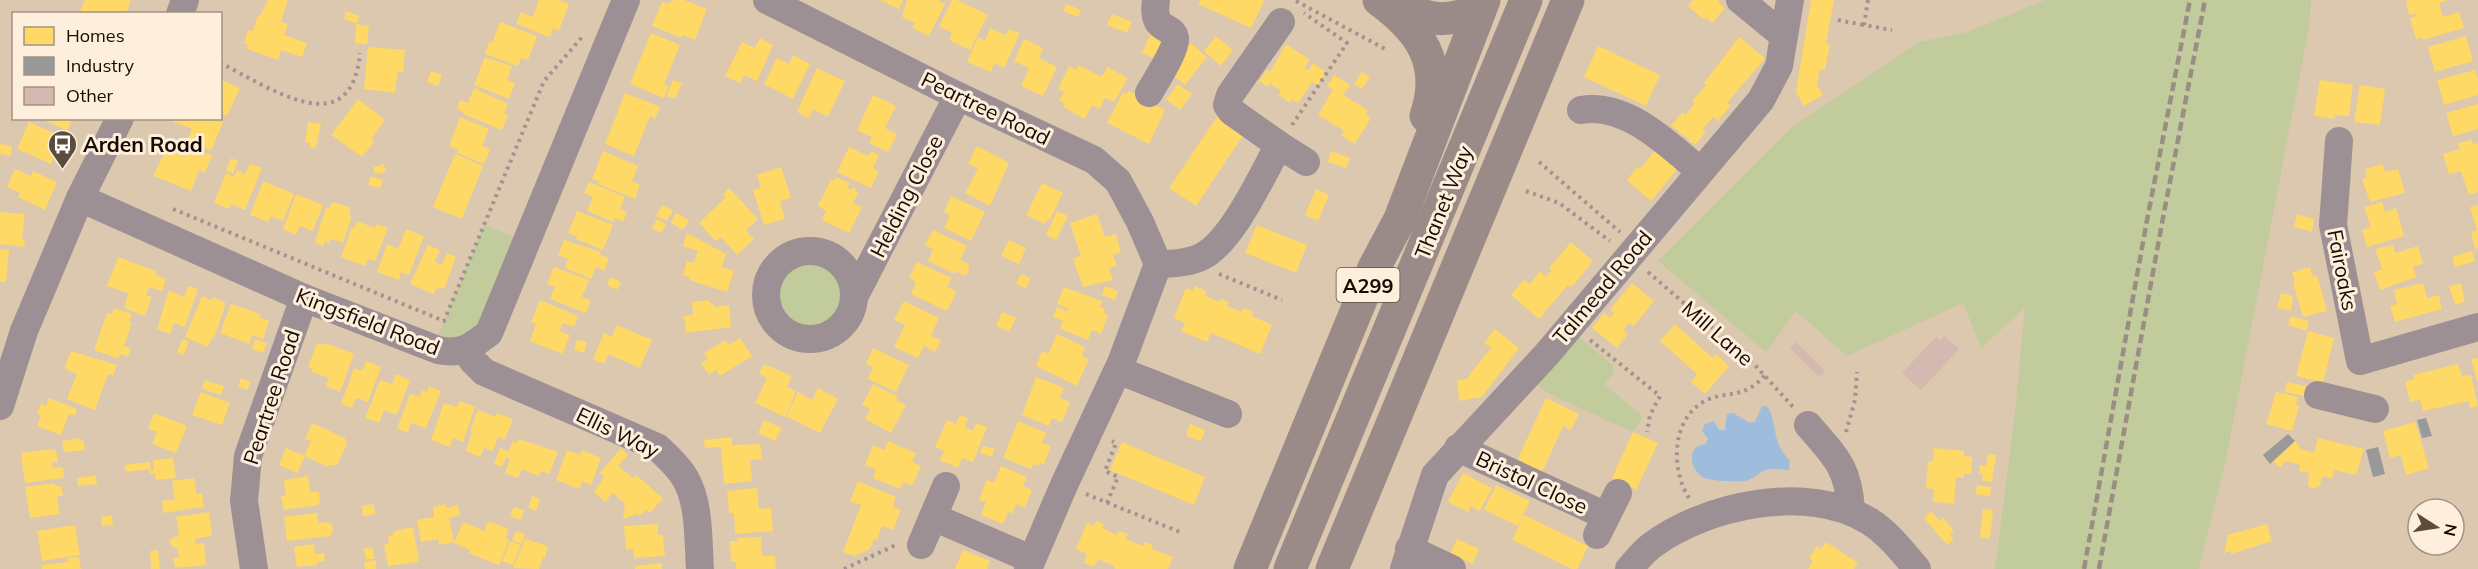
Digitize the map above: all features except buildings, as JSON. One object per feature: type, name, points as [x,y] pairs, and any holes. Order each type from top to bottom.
[{"type":"highway","points":[[1380,0],[1435,19],[1448,20],[1482,5]]},
{"type":"highway","points":[[1374,268],[1429,109],[1433,81],[1428,56],[1413,30],[1380,0]]},
{"type":"highway","name":"Thanet Way","points":[[1290,569],[1526,0]]},
{"type":"highway","name":"Thanet Way","points":[[1332,569],[1568,0]]},
{"type":"highway","name":"A299","points":[[1250,569],[1374,268],[1400,219],[1482,5]]},
{"type":"highway","points":[[1355,569],[1409,432],[1427,342]]},
{"type":"street","name":"Kingsfield Road","points":[[80,198],[304,298],[438,350],[453,353],[468,349],[489,333],[626,0]]},
{"type":"street","name":"Peartree Road","points":[[767,0],[958,96],[1094,160],[1118,181],[1140,222],[1158,264]]},
{"type":"street","points":[[1149,93],[1174,48],[1175,39],[1173,34],[1159,24],[1154,14],[1156,0]]},
{"type":"street","points":[[1740,0],[1784,36]]},
{"type":"street","name":"Talmead Road","points":[[1406,559],[1435,475],[1512,393],[1761,100],[1779,66],[1790,0]]},
{"type":"street","points":[[1292,8],[1230,95],[1227,105],[1231,111],[1306,162]]},
{"type":"street","name":"Helding Close","points":[[854,297],[958,96]]},
{"type":"street","points":[[1581,110],[1603,109],[1624,117],[1665,141],[1700,171]]},
{"type":"street","points":[[0,406],[12,329],[119,120]]},
{"type":"street","name":"Fairoaks","points":[[2318,395],[2361,406],[2360,362],[2333,225],[2339,141]]},
{"type":"street","points":[[933,517],[1030,564],[1118,370],[1158,264],[1190,261],[1204,256],[1227,233],[1279,145]]},
{"type":"street","name":"Peartree Road","points":[[254,569],[244,501],[248,456],[304,298]]},
{"type":"street","points":[[2360,362],[2478,327]]},
{"type":"street","name":"Ellis Way","points":[[468,349],[472,360],[484,372],[657,447],[677,466],[687,480],[697,524],[700,569]]},
{"type":"street","points":[[1118,370],[1228,414]]},
{"type":"street","points":[[1802,418],[1838,462],[1850,487],[1851,512]]},
{"type":"street","name":"Bristol Close","points":[[1458,448],[1607,515]]},
{"type":"street","points":[[921,545],[945,486]]},
{"type":"street","points":[[1629,569],[1650,547],[1677,530],[1703,518],[1759,504],[1802,502],[1835,506],[1851,512],[1884,532],[1917,569]]},
{"type":"street","points":[[1406,559],[1452,569]]},
{"type":"path","points":[[1864,25],[1868,0]]},
{"type":"path","points":[[1292,8],[1388,50]]},
{"type":"path","points":[[1279,145],[1347,43],[1292,8]]},
{"type":"path","points":[[1838,20],[1893,30]]},
{"type":"path","points":[[169,208],[444,321],[544,81],[585,34]]},
{"type":"path","points":[[222,64],[300,101],[316,105],[332,103],[344,97],[356,79],[360,53]]},
{"type":"path","points":[[1539,162],[1618,230],[1631,252]]},
{"type":"path","points":[[1526,191],[1559,203],[1631,252]]},
{"type":"path","name":"Mill Lane","points":[[1631,252],[1765,375],[1802,418]]},
{"type":"path","points":[[1190,261],[1282,300]]},
{"type":"path","points":[[1571,324],[1660,396],[1650,415],[1647,432]]},
{"type":"path","points":[[1838,462],[1855,400],[1857,372]]},
{"type":"path","points":[[1703,518],[1686,493],[1677,470],[1676,457],[1687,418],[1705,401],[1749,390],[1765,375]]},
{"type":"path","points":[[1089,431],[1116,443],[1105,471],[1118,477],[1107,503]]},
{"type":"path","points":[[1064,485],[1180,532]]},
{"type":"path","points":[[844,569],[907,540],[921,545]]},
{"type":"green space","points":[[2045,0],[2311,0],[2309,27],[2227,454],[2199,569],[1995,569],[2015,413],[2025,307],[1981,348],[1963,303],[1847,356],[1796,311],[1766,352],[1658,261],[1792,127],[1919,42],[1968,32]]},
{"type":"green space","points":[[484,225],[526,242],[489,333],[433,348]]},
{"type":"green space","points":[[810,251],[827,254],[841,264],[851,278],[854,295],[851,312],[841,326],[827,336],[810,339],[793,336],[779,326],[769,312],[766,295],[769,278],[779,264],[793,254]]},
{"type":"green space","points":[[1579,337],[1613,366],[1613,374],[1604,384],[1641,415],[1642,418],[1634,430],[1630,431],[1550,394],[1537,385]]},
{"type":"water","points":[[1762,406],[1768,407],[1771,414],[1777,440],[1790,461],[1789,470],[1767,470],[1742,481],[1711,480],[1702,477],[1694,467],[1692,455],[1694,449],[1706,444],[1708,439],[1702,431],[1705,424],[1714,421],[1719,430],[1725,430],[1727,414],[1733,413],[1750,423],[1755,422]]},
{"type":"railway","points":[[2084,569],[2147,220],[2190,0]]},
{"type":"railway","points":[[2099,569],[2205,0]]},
{"type":"place","name":"Arden Road","points":[[62,170]]}]
